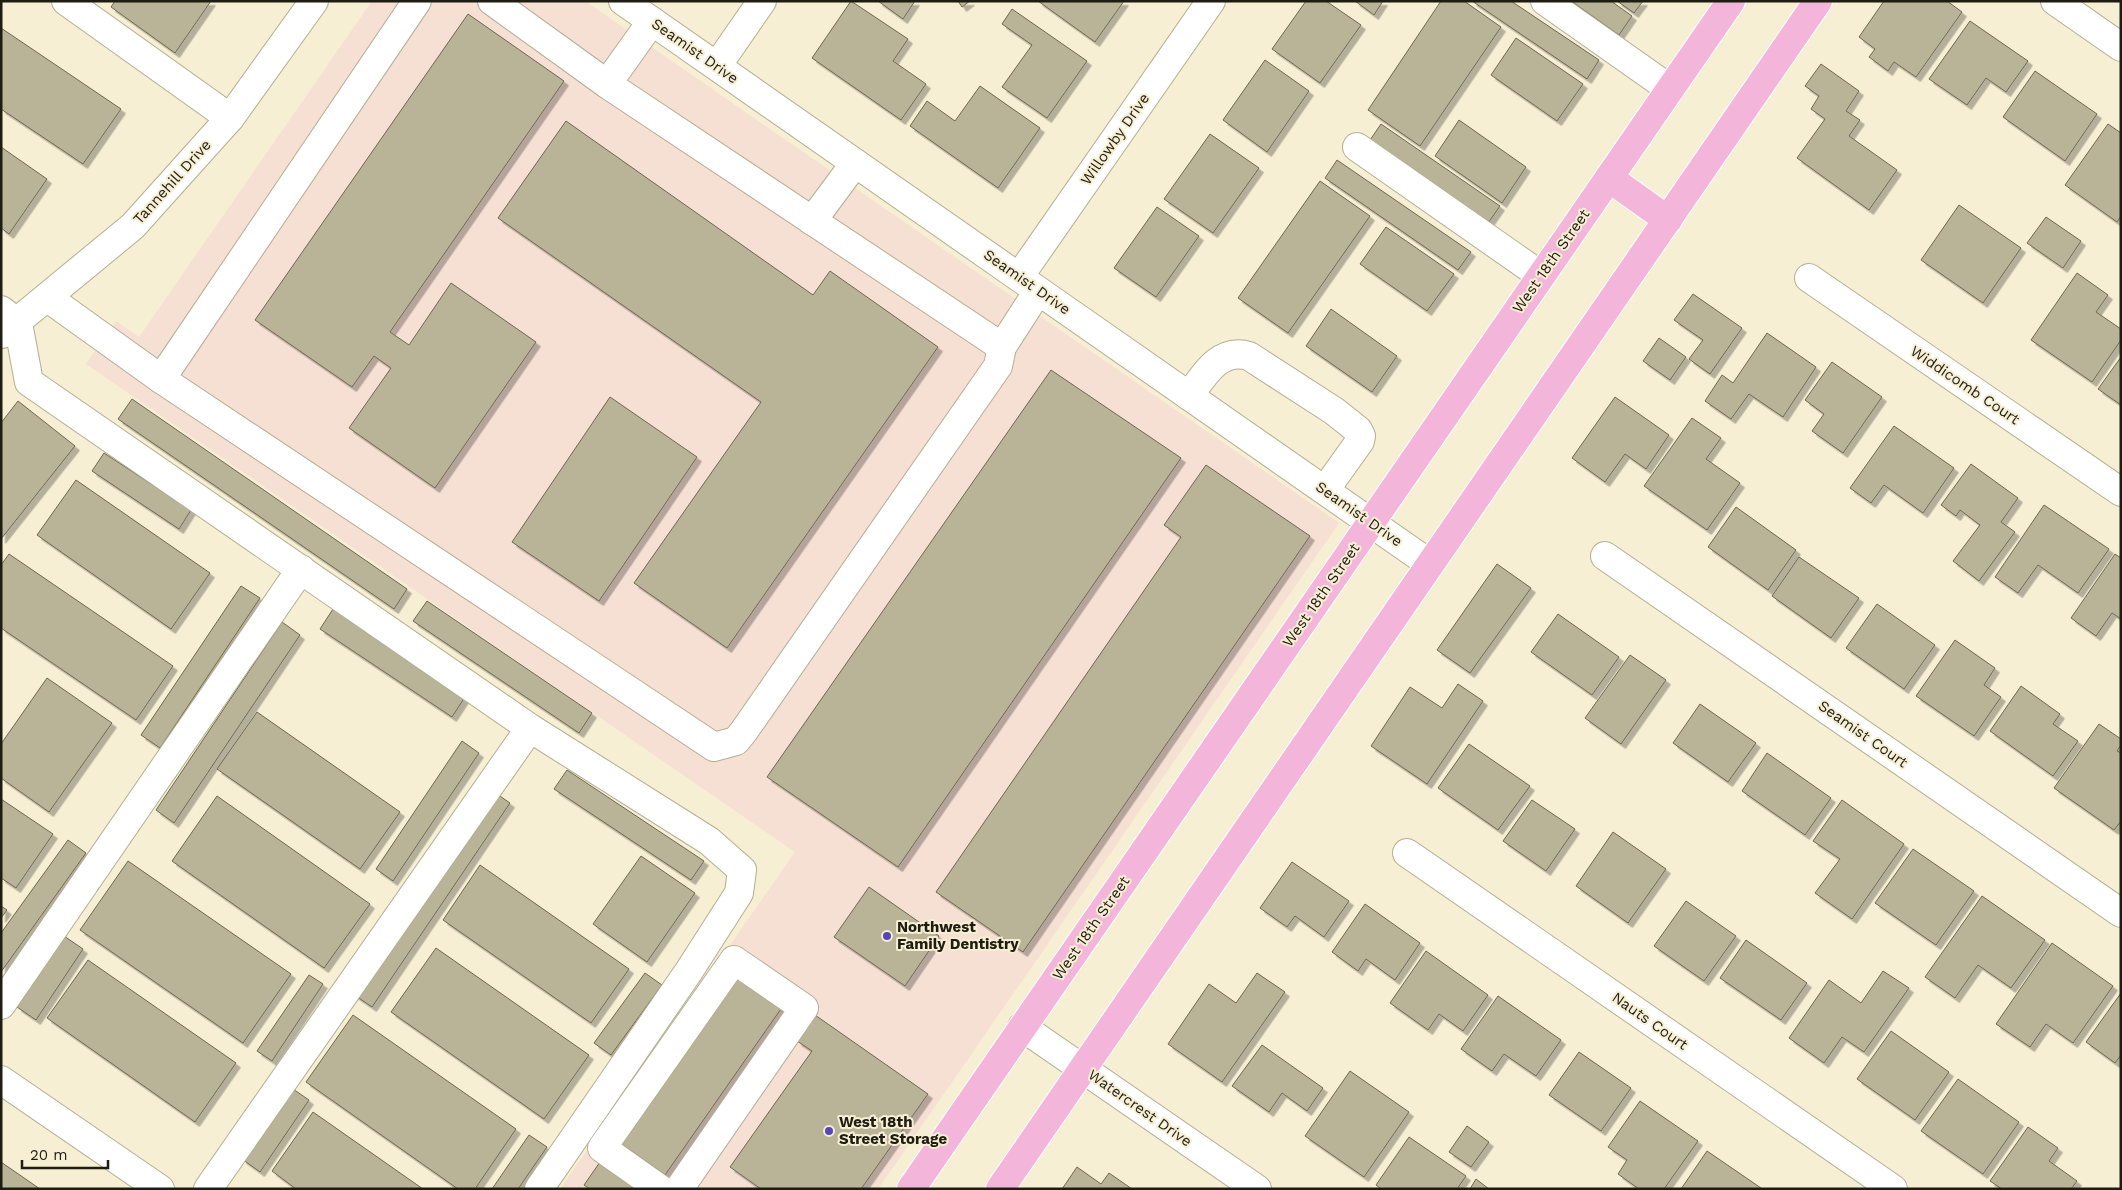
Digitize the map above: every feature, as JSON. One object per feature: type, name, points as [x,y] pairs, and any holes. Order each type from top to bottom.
[{"type":"main road","name":"West 18th Street","points":[[911,1189],[1731,1]]},
{"type":"main road","points":[[1000,1189],[1818,1]]},
{"type":"main road","points":[[1609,178],[1668,220]]},
{"type":"street","points":[[66,1],[230,118]]},
{"type":"street","name":"Tannehill Drive","points":[[7,323],[48,298],[132,226],[230,118],[314,1]]},
{"type":"street","points":[[161,379],[417,1]]},
{"type":"street","points":[[492,1],[607,84],[1002,347]]},
{"type":"street","name":"Seamist Drive","points":[[623,1],[1430,564]]},
{"type":"street","points":[[717,66],[762,1]]},
{"type":"street","name":"Willowby Drive","points":[[48,298],[161,379],[714,747],[736,741],[744,731],[998,366],[1002,347],[1028,284],[1211,1]]},
{"type":"street","points":[[1545,1],[1670,89]]},
{"type":"street","points":[[2055,1],[2121,47]]},
{"type":"street","points":[[607,84],[652,21]]},
{"type":"street","points":[[1357,147],[1540,276]]},
{"type":"street","points":[[812,221],[855,163]]},
{"type":"street","name":"Widdicomb Court","points":[[1809,278],[2121,492]]},
{"type":"street","points":[[7,323],[29,382],[530,728],[709,841],[742,870],[739,893],[729,909],[689,971],[539,1189]]},
{"type":"street","points":[[1189,396],[1206,373],[1223,356],[1239,353],[1249,356],[1334,411],[1358,430],[1361,436],[1325,490]]},
{"type":"street","name":"Seamist Court","points":[[1605,556],[2121,912]]},
{"type":"street","points":[[1,1005],[302,569]]},
{"type":"street","points":[[208,1189],[530,728]]},
{"type":"street","name":"Nauts Court","points":[[1407,853],[1893,1189]]},
{"type":"street","points":[[660,1189],[602,1148],[734,960],[804,1008],[679,1189]]},
{"type":"street","name":"Watercrest Drive","points":[[1022,1027],[1257,1189]]},
{"type":"street","points":[[1,1080],[160,1189]]},
{"type":"shaded area","points":[[372,1],[585,1],[1339,523],[878,1189],[560,1189],[795,852],[86,364],[116,321],[139,337]]},
{"type":"building","points":[[115,1],[211,1],[175,53],[111,7]]},
{"type":"building","points":[[851,1],[908,39],[893,61],[926,84],[901,120],[812,58]]},
{"type":"building","points":[[878,1],[915,1],[903,19]]},
{"type":"building","points":[[958,1],[970,1],[962,7]]},
{"type":"building","points":[[1038,1],[1124,1],[1095,42]]},
{"type":"building","points":[[1306,1],[1326,1],[1361,25],[1320,83],[1272,49]]},
{"type":"building","points":[[1355,1],[1383,1],[1374,15]]},
{"type":"building","points":[[1441,1],[1464,1],[1501,27],[1420,146],[1368,110]]},
{"type":"building","points":[[1472,1],[1511,1],[1599,60],[1587,79]]},
{"type":"building","points":[[1571,1],[1611,1],[1632,16],[1619,35]]},
{"type":"building","points":[[1617,1],[1643,1],[1634,13]]},
{"type":"building","points":[[1884,1],[1947,1],[1962,12],[1916,77],[1894,62],[1888,71],[1869,57],[1875,49],[1859,37]]},
{"type":"building","points":[[1012,9],[1087,61],[1047,118],[1002,87],[1032,45],[1002,24]]},
{"type":"building","points":[[468,14],[564,81],[390,332],[409,345],[451,283],[536,342],[435,488],[349,428],[391,368],[374,356],[352,387],[255,320]]},
{"type":"building","points":[[1970,21],[2028,61],[2006,92],[1986,78],[1967,105],[1929,79]]},
{"type":"building","points":[[1,28],[121,109],[83,164],[1,109]]},
{"type":"building","points":[[1516,38],[1583,84],[1557,121],[1491,75]]},
{"type":"building","points":[[1265,60],[1309,91],[1267,152],[1223,120]]},
{"type":"building","points":[[1821,64],[1859,91],[1846,111],[1860,120],[1849,136],[1897,170],[1869,210],[1797,158],[1825,119],[1811,109],[1819,96],[1805,86]]},
{"type":"building","points":[[2035,71],[2097,114],[2065,161],[2003,117]]},
{"type":"building","points":[[980,86],[1040,128],[998,188],[910,126],[927,101],[955,121]]},
{"type":"building","points":[[1459,120],[1526,167],[1502,203],[1435,156]]},
{"type":"building","points":[[566,121],[813,295],[830,271],[938,347],[727,648],[634,583],[761,402],[498,218]]},
{"type":"building","points":[[1381,124],[1500,206],[1486,226],[1368,143]]},
{"type":"building","points":[[2108,124],[2121,133],[2121,216],[2117,222],[2065,185]]},
{"type":"building","points":[[1210,134],[1259,168],[1213,233],[1164,199]]},
{"type":"building","points":[[1,147],[47,179],[9,234],[1,228]]},
{"type":"building","points":[[1337,160],[1471,252],[1458,270],[1325,178]]},
{"type":"building","points":[[1320,181],[1370,216],[1288,333],[1238,298]]},
{"type":"building","points":[[1959,205],[2021,248],[1983,303],[1921,260]]},
{"type":"building","points":[[1157,207],[1199,236],[1156,297],[1114,268]]},
{"type":"building","points":[[2046,217],[2081,241],[2063,268],[2027,243]]},
{"type":"building","points":[[1386,227],[1454,274],[1427,311],[1360,264]]},
{"type":"building","points":[[2077,273],[2108,295],[2096,312],[2121,329],[2121,340],[2092,382],[2031,340]]},
{"type":"building","points":[[1693,294],[1742,328],[1710,374],[1689,359],[1703,340],[1674,320]]},
{"type":"building","points":[[1331,309],[1397,356],[1372,392],[1306,346]]},
{"type":"building","points":[[1767,333],[1816,367],[1783,417],[1749,394],[1731,419],[1705,401],[1722,375],[1733,383]]},
{"type":"building","points":[[1659,338],[1686,357],[1670,380],[1643,361]]},
{"type":"building","points":[[2121,357],[2121,405],[2098,389]]},
{"type":"building","points":[[1832,362],[1882,397],[1843,453],[1812,431],[1824,414],[1805,400]]},
{"type":"building","points":[[1051,370],[1181,458],[898,867],[767,777]]},
{"type":"building","points":[[610,397],[697,457],[599,601],[512,542]]},
{"type":"building","points":[[1615,397],[1669,435],[1646,469],[1625,454],[1605,482],[1572,458]]},
{"type":"building","points":[[132,399],[407,589],[394,609],[118,419]]},
{"type":"building","points":[[18,401],[75,446],[1,539],[1,423]]},
{"type":"building","points":[[1692,418],[1721,438],[1706,459],[1740,483],[1707,530],[1644,486]]},
{"type":"building","points":[[1894,426],[1954,468],[1923,513],[1884,485],[1871,503],[1850,488]]},
{"type":"building","points":[[104,453],[191,510],[179,529],[92,471]]},
{"type":"building","points":[[1971,464],[2018,498],[2001,522],[2015,532],[1979,581],[1953,561],[1980,525],[1960,510],[1956,516],[1941,505]]},
{"type":"building","points":[[1206,465],[1310,536],[1023,952],[936,892],[1181,537],[1164,525]]},
{"type":"building","points":[[76,480],[210,573],[171,629],[37,535]]},
{"type":"building","points":[[2044,505],[2109,549],[2078,593],[2038,565],[2018,593],[1995,577]]},
{"type":"building","points":[[1736,507],[1796,550],[1768,590],[1708,547]]},
{"type":"building","points":[[9,554],[173,666],[136,720],[1,628],[1,565]]},
{"type":"building","points":[[2115,554],[2121,558],[2121,619],[2112,613],[2096,636],[2071,618]]},
{"type":"building","points":[[1799,557],[1859,598],[1831,638],[1772,596]]},
{"type":"building","points":[[1497,564],[1531,588],[1470,673],[1437,650]]},
{"type":"building","points":[[241,586],[260,598],[160,748],[141,735]]},
{"type":"building","points":[[427,601],[592,713],[579,733],[413,621]]},
{"type":"building","points":[[1877,604],[1935,645],[1904,689],[1846,648]]},
{"type":"building","points":[[333,609],[465,697],[452,717],[320,629]]},
{"type":"building","points":[[1558,614],[1619,657],[1592,695],[1531,652]]},
{"type":"building","points":[[282,622],[300,635],[174,823],[156,810]]},
{"type":"building","points":[[1955,640],[1995,668],[1984,685],[2001,697],[1974,736],[1916,696]]},
{"type":"building","points":[[1630,655],[1666,680],[1621,744],[1585,718]]},
{"type":"building","points":[[47,678],[112,723],[49,812],[1,778],[1,744]]},
{"type":"building","points":[[1458,684],[1483,701],[1427,784],[1371,746],[1410,687],[1442,708]]},
{"type":"building","points":[[2021,686],[2060,714],[2053,724],[2078,741],[2053,776],[1990,731]]},
{"type":"building","points":[[1700,704],[1756,743],[1728,782],[1673,743]]},
{"type":"building","points":[[257,712],[400,812],[360,869],[217,769]]},
{"type":"building","points":[[2099,724],[2121,739],[2121,745],[2117,751],[2121,753],[2121,821],[2114,830],[2054,788]]},
{"type":"building","points":[[462,741],[479,753],[393,881],[376,869]]},
{"type":"building","points":[[1469,744],[1530,786],[1498,830],[1438,788]]},
{"type":"building","points":[[1767,753],[1831,798],[1805,835],[1742,791]]},
{"type":"building","points":[[567,770],[704,861],[691,880],[554,789]]},
{"type":"building","points":[[491,790],[510,803],[372,1007],[353,994]]},
{"type":"building","points":[[217,796],[370,904],[324,968],[172,861]]},
{"type":"building","points":[[1,799],[53,834],[16,888],[1,878]]},
{"type":"building","points":[[1532,800],[1575,829],[1546,871],[1503,841]]},
{"type":"building","points":[[1842,800],[1904,844],[1852,919],[1815,893],[1840,859],[1813,841]]},
{"type":"building","points":[[1613,832],[1666,869],[1628,923],[1576,886]]},
{"type":"building","points":[[68,840],[86,853],[1,972],[1,933]]},
{"type":"building","points":[[1913,849],[1974,891],[1936,945],[1875,903]]},
{"type":"building","points":[[641,856],[695,893],[647,962],[593,924]]},
{"type":"building","points":[[128,861],[291,974],[243,1043],[80,930]]},
{"type":"building","points":[[1292,862],[1349,901],[1324,937],[1295,916],[1287,927],[1260,908]]},
{"type":"building","points":[[480,865],[629,969],[591,1023],[443,920]]},
{"type":"building","name":"Northwest Family Dentistry","points":[[869,887],[939,936],[905,986],[834,937]]},
{"type":"building","points":[[1982,896],[2045,940],[2011,988],[1978,965],[1955,998],[1925,977]]},
{"type":"building","points":[[1686,901],[1736,936],[1704,981],[1654,946]]},
{"type":"building","points":[[1365,904],[1420,943],[1395,980],[1366,959],[1358,971],[1332,952]]},
{"type":"building","points":[[1,906],[7,910],[1,918]]},
{"type":"building","points":[[64,936],[83,949],[36,1020],[17,1007]]},
{"type":"building","points":[[1746,940],[1807,983],[1781,1020],[1720,978]]},
{"type":"building","points":[[2052,943],[2113,986],[2073,1043],[2046,1024],[2030,1047],[1996,1024]]},
{"type":"building","points":[[436,948],[589,1055],[544,1119],[391,1012]]},
{"type":"building","points":[[1426,951],[1488,995],[1463,1031],[1439,1014],[1428,1030],[1390,1003]]},
{"type":"building","points":[[88,960],[236,1063],[195,1122],[47,1018]]},
{"type":"building","points":[[1883,971],[1909,988],[1864,1052],[1842,1037],[1824,1063],[1789,1038],[1829,980],[1861,1003]]},
{"type":"building","points":[[645,973],[662,985],[611,1055],[594,1043]]},
{"type":"building","points":[[1257,973],[1285,992],[1222,1082],[1168,1044],[1209,984],[1236,1003]]},
{"type":"building","points":[[738,974],[783,1006],[665,1175],[620,1143]]},
{"type":"building","points":[[309,975],[323,984],[272,1061],[257,1051]]},
{"type":"building","points":[[2121,993],[2121,1055],[2115,1063],[2086,1042]]},
{"type":"building","points":[[1498,996],[1561,1040],[1536,1076],[1504,1054],[1492,1071],[1461,1049]]},
{"type":"building","points":[[353,1015],[516,1129],[475,1189],[458,1189],[306,1082]]},
{"type":"building","name":"West 18th Street Storage","points":[[815,1015],[928,1094],[861,1189],[761,1189],[730,1167],[812,1051],[797,1041]]},
{"type":"building","points":[[1891,1031],[1949,1072],[1915,1120],[1857,1079]]},
{"type":"building","points":[[1262,1045],[1323,1088],[1307,1111],[1282,1093],[1269,1112],[1232,1086]]},
{"type":"building","points":[[1579,1052],[1631,1088],[1601,1131],[1549,1095]]},
{"type":"building","points":[[1350,1071],[1409,1112],[1364,1177],[1305,1136]]},
{"type":"building","points":[[1958,1079],[2019,1122],[1983,1174],[1921,1131]]},
{"type":"building","points":[[290,1087],[309,1100],[260,1172],[242,1159]]},
{"type":"building","points":[[1640,1101],[1698,1141],[1664,1189],[1639,1189],[1618,1174],[1627,1160],[1608,1147]]},
{"type":"building","points":[[313,1112],[423,1189],[296,1189],[272,1171]]},
{"type":"building","points":[[1467,1126],[1489,1142],[1471,1167],[1449,1152]]},
{"type":"building","points":[[2028,1127],[2058,1148],[2049,1161],[2077,1181],[2071,1189],[2002,1189],[1990,1181]]},
{"type":"building","points":[[529,1135],[547,1147],[518,1189],[492,1189]]},
{"type":"building","points":[[1409,1137],[1466,1176],[1457,1189],[1381,1189],[1376,1185]]},
{"type":"building","points":[[1707,1151],[1761,1188],[1681,1189]]},
{"type":"building","points":[[1,1162],[40,1189],[1,1189]]},
{"type":"building","points":[[600,1162],[638,1189],[590,1189],[584,1185]]},
{"type":"building","points":[[1077,1167],[1101,1184],[1109,1173],[1132,1189],[1062,1189]]},
{"type":"building","points":[[1476,1179],[1489,1189],[1470,1189]]},
{"type":"place","name":"Northwest Family Dentistry","points":[[887,936]]},
{"type":"place","name":"West 18th Street Storage","points":[[829,1131]]}]
